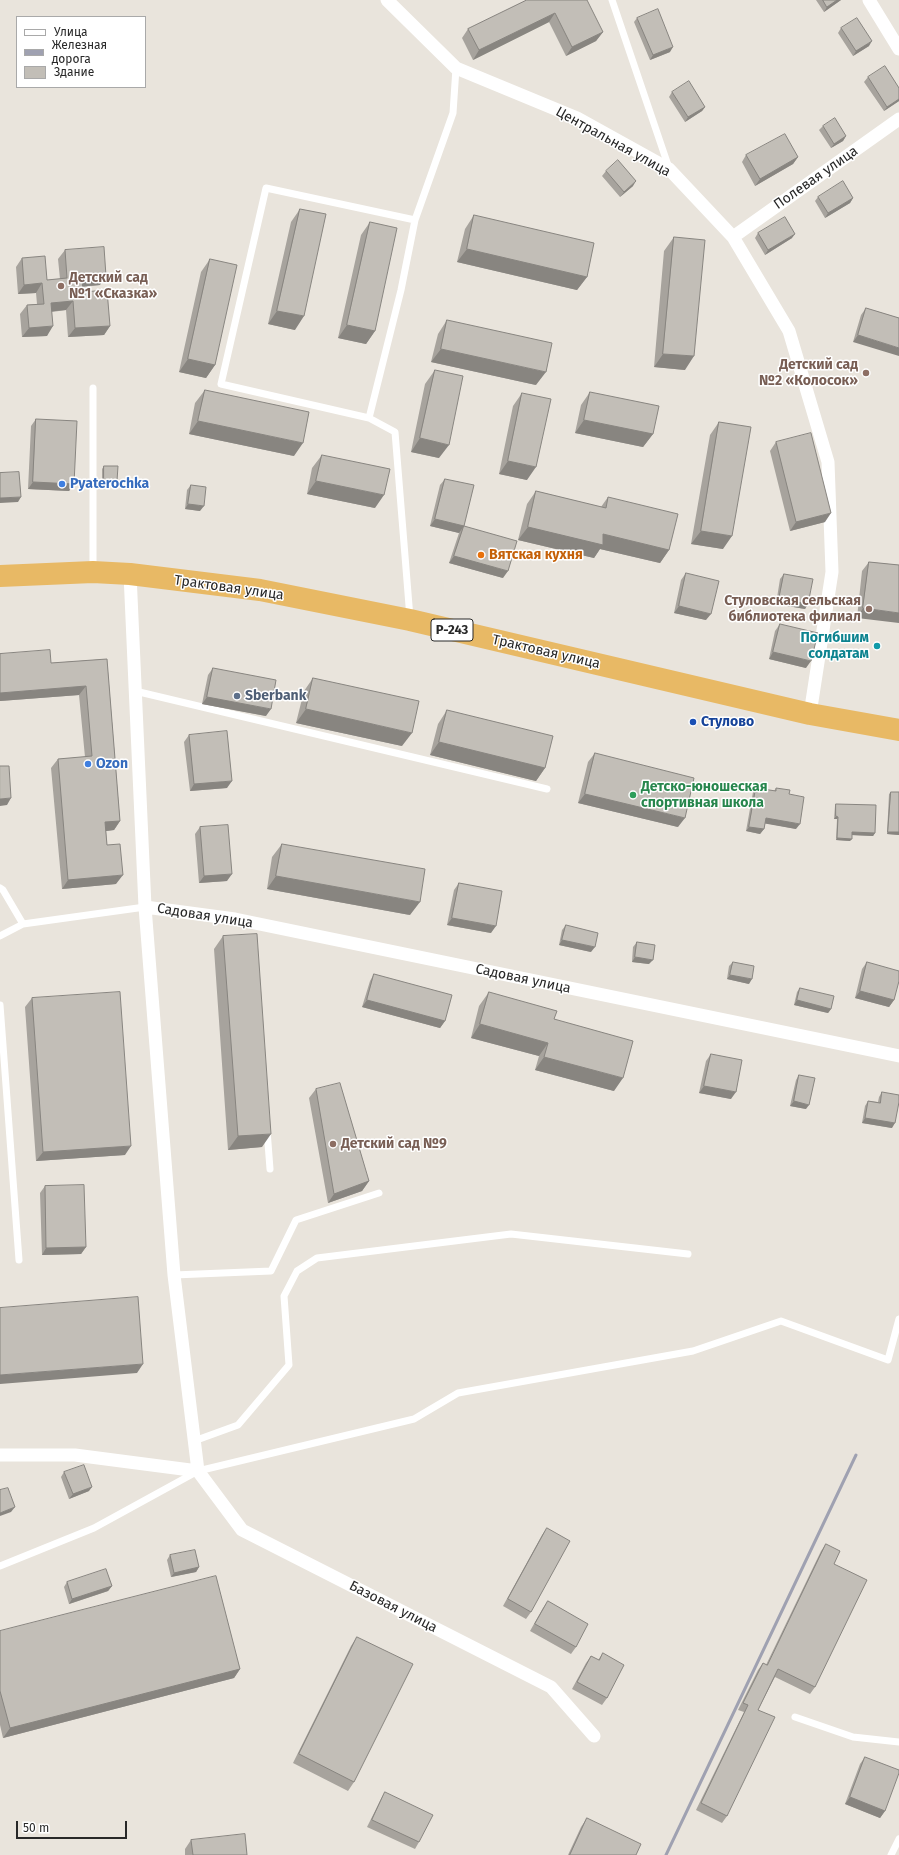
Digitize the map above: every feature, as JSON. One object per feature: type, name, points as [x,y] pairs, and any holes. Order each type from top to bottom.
[{"type":"highway","name":"Трактовая улица","points":[[0,576],[93,572],[130,574],[260,590],[410,620],[810,714],[899,730]]},
{"type":"street","name":"Центральная улица","points":[[387,0],[456,68],[577,118],[669,169],[733,237],[789,331],[828,462],[832,572],[810,714]]},
{"type":"street","points":[[869,0],[899,49]]},
{"type":"street","name":"Полевая улица","points":[[733,237],[899,119]]},
{"type":"street","points":[[0,1456],[75,1455],[198,1471],[174,1276],[145,907],[130,574]]},
{"type":"street","name":"Садовая улица","points":[[145,907],[254,927],[899,1056]]},
{"type":"street","name":"Базовая улица","points":[[198,1471],[242,1530],[551,1687],[594,1736]]},
{"type":"lane","points":[[612,0],[669,169]]},
{"type":"lane","points":[[369,418],[401,290],[415,220],[453,113],[456,68]]},
{"type":"lane","points":[[410,620],[395,432],[369,418],[221,384],[266,188],[415,220]]},
{"type":"lane","points":[[93,388],[93,572]]},
{"type":"lane","points":[[135,691],[547,789]]},
{"type":"lane","points":[[0,888],[3,890],[23,924]]},
{"type":"lane","points":[[0,936],[23,924],[145,907]]},
{"type":"lane","points":[[0,1005],[19,1260]]},
{"type":"lane","points":[[266,1122],[270,1169]]},
{"type":"lane","points":[[174,1276],[271,1271],[296,1220],[379,1193]]},
{"type":"lane","points":[[194,1441],[238,1425],[289,1365],[284,1296],[297,1270],[317,1258],[511,1234],[688,1254]]},
{"type":"lane","points":[[0,1566],[94,1528],[198,1471],[414,1419],[458,1393],[693,1351],[781,1321],[888,1360],[899,1319]]},
{"type":"lane","points":[[795,1717],[852,1737],[899,1742]]},
{"type":"lane","points":[[891,1855],[899,1839]]},
{"type":"building","points":[[527,0],[587,0],[603,32],[572,47],[555,13],[479,50],[468,29]]},
{"type":"building","points":[[823,0],[837,0],[827,7]]},
{"type":"building","points":[[658,9],[673,47],[653,55],[637,18]]},
{"type":"building","points":[[857,18],[872,41],[856,51],[841,28]]},
{"type":"building","points":[[885,66],[899,88],[899,99],[887,107],[868,77]]},
{"type":"building","points":[[689,81],[705,107],[688,117],[672,92]]},
{"type":"building","points":[[835,118],[846,136],[834,144],[823,126]]},
{"type":"building","points":[[785,134],[798,157],[760,179],[746,155]]},
{"type":"building","points":[[618,160],[636,181],[624,192],[606,171]]},
{"type":"building","points":[[843,181],[853,198],[828,213],[818,197]]},
{"type":"building","points":[[300,209],[326,214],[304,316],[277,311]]},
{"type":"building","points":[[474,215],[594,243],[587,277],[467,249]]},
{"type":"building","points":[[785,217],[795,234],[768,250],[758,233]]},
{"type":"building","points":[[370,222],[397,228],[375,331],[347,325]]},
{"type":"building","points":[[674,237],[705,240],[694,356],[663,354]]},
{"type":"building","points":[[104,247],[106,276],[82,278],[83,292],[107,290],[110,326],[75,328],[73,301],[51,303],[53,326],[29,328],[27,305],[44,304],[42,283],[24,285],[22,258],[45,256],[47,280],[67,278],[65,250]]},
{"type":"building","points":[[210,259],[237,265],[215,365],[188,359]]},
{"type":"building","points":[[866,308],[899,318],[899,348],[858,335]]},
{"type":"building","points":[[447,320],[552,343],[546,372],[441,349]]},
{"type":"building","points":[[435,370],[463,376],[449,445],[420,438]]},
{"type":"building","points":[[205,390],[309,412],[303,443],[198,421]]},
{"type":"building","points":[[590,392],[659,406],[653,434],[584,420]]},
{"type":"building","points":[[522,393],[551,399],[536,467],[508,461]]},
{"type":"building","points":[[36,419],[77,421],[74,484],[33,482]]},
{"type":"building","points":[[719,422],[751,427],[732,536],[701,531]]},
{"type":"building","points":[[811,433],[831,513],[796,522],[776,442]]},
{"type":"building","points":[[322,455],[390,469],[384,495],[316,481]]},
{"type":"building","points":[[104,466],[118,466],[117,481],[104,481]]},
{"type":"building","points":[[19,472],[21,497],[0,498],[0,473]]},
{"type":"building","points":[[445,479],[474,485],[464,526],[435,519]]},
{"type":"building","points":[[191,485],[206,487],[204,506],[188,504]]},
{"type":"building","points":[[536,491],[606,508],[608,497],[678,514],[669,550],[603,534],[603,545],[528,527]]},
{"type":"building","name":"Вятская кухня","points":[[464,526],[517,541],[508,571],[454,556]]},
{"type":"building","points":[[869,562],[899,565],[899,613],[863,608]]},
{"type":"building","points":[[686,573],[719,581],[711,614],[679,606]]},
{"type":"building","points":[[784,574],[813,579],[808,604],[779,599]]},
{"type":"building","points":[[780,624],[818,633],[811,661],[773,652]]},
{"type":"building","points":[[50,650],[51,663],[107,659],[120,821],[105,822],[107,845],[120,844],[123,875],[68,880],[58,759],[92,756],[86,686],[0,693],[0,654]]},
{"type":"building","name":"Sberbank","points":[[213,668],[276,680],[271,709],[207,697]]},
{"type":"building","points":[[313,678],[419,701],[412,733],[306,709]]},
{"type":"building","points":[[447,710],[553,736],[545,768],[439,742]]},
{"type":"building","points":[[227,731],[232,781],[194,784],[189,735]]},
{"type":"building","name":"Детско-юношеская спортивная школа","points":[[595,753],[694,778],[685,818],[585,794]]},
{"type":"building","points":[[0,766],[9,766],[11,798],[0,799]]},
{"type":"building","points":[[756,788],[776,791],[776,788],[790,790],[789,794],[804,797],[800,824],[766,818],[764,829],[749,827]]},
{"type":"building","points":[[891,792],[899,792],[899,832],[888,832]]},
{"type":"building","points":[[836,804],[876,805],[875,833],[852,832],[852,839],[837,838],[838,817],[836,816]]},
{"type":"building","points":[[228,825],[232,874],[204,876],[200,827]]},
{"type":"building","points":[[282,844],[425,869],[420,902],[276,876]]},
{"type":"building","points":[[459,883],[502,891],[496,926],[452,918]]},
{"type":"building","points":[[566,925],[598,933],[595,947],[562,940]]},
{"type":"building","points":[[257,934],[271,1134],[238,1136],[223,936]]},
{"type":"building","points":[[637,942],[655,945],[653,960],[635,957]]},
{"type":"building","points":[[733,962],[754,966],[752,979],[730,975]]},
{"type":"building","points":[[867,962],[899,971],[899,981],[894,1000],[860,991]]},
{"type":"building","points":[[374,974],[452,995],[445,1021],[367,1000]]},
{"type":"building","points":[[800,988],[834,996],[831,1009],[797,1000]]},
{"type":"building","points":[[120,992],[131,1146],[43,1152],[32,998]]},
{"type":"building","points":[[489,992],[557,1011],[554,1019],[633,1041],[623,1078],[544,1057],[548,1043],[480,1024]]},
{"type":"building","points":[[711,1054],[742,1060],[736,1092],[704,1086]]},
{"type":"building","points":[[799,1075],[815,1078],[809,1105],[794,1101]]},
{"type":"building","name":"Детский сад №9","points":[[340,1083],[369,1181],[334,1194],[316,1089]]},
{"type":"building","points":[[882,1092],[899,1095],[895,1123],[865,1118],[868,1101],[880,1103]]},
{"type":"building","points":[[84,1185],[86,1247],[46,1248],[45,1186]]},
{"type":"building","points":[[138,1297],[143,1364],[0,1375],[0,1308]]},
{"type":"building","points":[[84,1465],[92,1487],[73,1494],[64,1472]]},
{"type":"building","points":[[8,1488],[15,1507],[0,1513],[0,1490]]},
{"type":"building","points":[[547,1528],[570,1541],[531,1612],[508,1599]]},
{"type":"building","points":[[826,1544],[840,1551],[834,1564],[867,1580],[815,1687],[778,1669],[758,1710],[775,1717],[727,1816],[701,1803],[748,1705],[743,1703],[763,1663],[767,1665]]},
{"type":"building","points":[[195,1550],[199,1567],[174,1573],[170,1555]]},
{"type":"building","points":[[106,1569],[112,1586],[72,1599],[67,1582]]},
{"type":"building","points":[[216,1576],[240,1669],[10,1728],[0,1691],[0,1631]]},
{"type":"building","points":[[548,1601],[588,1624],[576,1647],[535,1624]]},
{"type":"building","points":[[357,1637],[413,1664],[354,1782],[299,1754]]},
{"type":"building","points":[[603,1653],[624,1665],[607,1698],[577,1682],[591,1656],[599,1660]]},
{"type":"building","points":[[865,1757],[899,1770],[885,1811],[850,1797]]},
{"type":"building","points":[[385,1792],[433,1815],[419,1842],[372,1820]]},
{"type":"building","points":[[587,1818],[641,1844],[636,1855],[570,1855]]},
{"type":"building","points":[[245,1834],[247,1855],[193,1855],[191,1840]]},
{"type":"railway","points":[[666,1855],[856,1455]]},
{"type":"place","name":"Детский сад №1 «Сказка»","points":[[61,286]]},
{"type":"place","name":"Детский сад №2 «Колосок»","points":[[866,373]]},
{"type":"place","name":"Pyaterochka","points":[[62,484]]},
{"type":"place","name":"Вятская кухня","points":[[481,555]]},
{"type":"place","name":"Стуловская сельская библиотека филиал","points":[[869,609]]},
{"type":"place","name":"Погибшим солдатам","points":[[877,646]]},
{"type":"place","name":"Sberbank","points":[[237,696]]},
{"type":"place","name":"Стулово","points":[[693,722]]},
{"type":"place","name":"Ozon","points":[[88,764]]},
{"type":"place","name":"Детско-юношеская спортивная школа","points":[[633,795]]},
{"type":"place","name":"Детский сад №9","points":[[333,1144]]}]
